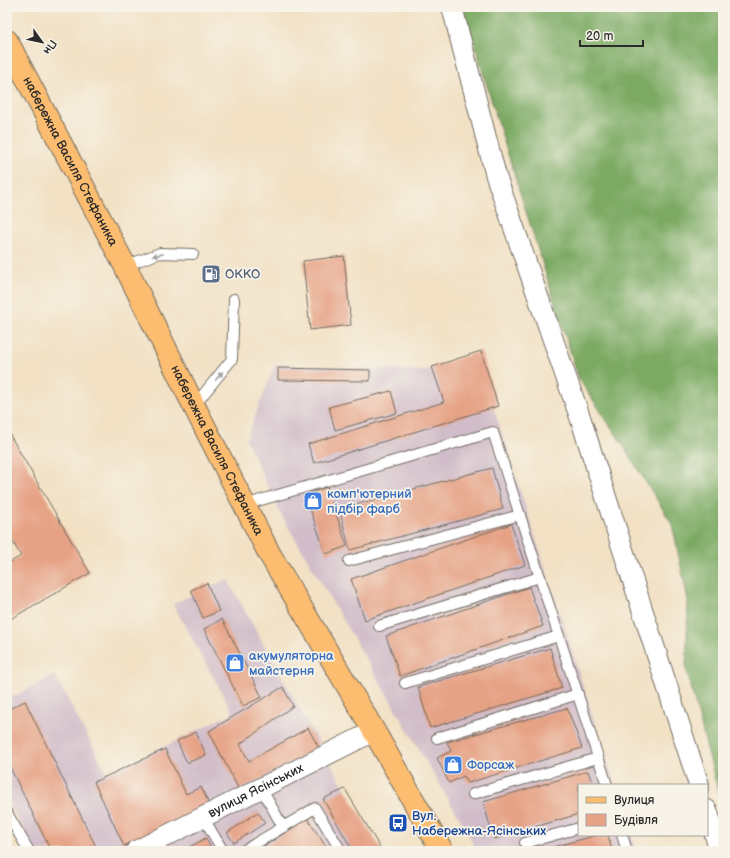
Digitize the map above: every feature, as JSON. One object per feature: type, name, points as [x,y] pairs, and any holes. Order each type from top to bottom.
[{"type":"main road","name":"набережна Василя Стефаника","points":[[7,41],[125,266],[269,553],[374,731],[442,851]]},
{"type":"street","points":[[452,7],[496,176],[581,420],[699,784]]},
{"type":"street","name":"вулиця Ясінських","points":[[136,851],[374,731]]},
{"type":"street","points":[[708,813],[720,851]]},
{"type":"lane","points":[[125,266],[160,253],[193,254]]},
{"type":"lane","points":[[194,406],[232,359],[234,299]]},
{"type":"lane","points":[[244,505],[493,432],[607,784]]},
{"type":"lane","points":[[349,561],[520,515]]},
{"type":"lane","points":[[379,626],[540,577]]},
{"type":"lane","points":[[405,683],[559,636]]},
{"type":"lane","points":[[437,738],[578,694]]},
{"type":"lane","points":[[473,794],[598,758]]},
{"type":"lane","points":[[261,788],[283,827]]},
{"type":"lane","points":[[243,851],[315,808],[341,851]]},
{"type":"lane","points":[[7,814],[29,851]]},
{"type":"lane","points":[[203,817],[223,851]]},
{"type":"lane","points":[[525,843],[578,828]]},
{"type":"lane","points":[[622,836],[628,851]]},
{"type":"shaded area","points":[[477,356],[615,784],[578,784],[578,836],[631,836],[636,851],[477,851],[463,824],[279,511],[246,439],[275,365],[423,371]]},
{"type":"shaded area","points":[[227,579],[380,851],[35,851],[7,800],[7,700],[55,675],[107,774],[233,713],[173,604]]},
{"type":"green space","points":[[463,7],[723,7],[723,810],[686,668],[688,600],[672,524],[621,442],[579,379]]},
{"type":"building","points":[[344,256],[351,325],[310,330],[303,261]]},
{"type":"building","points":[[481,351],[498,406],[314,463],[308,444],[444,402],[432,367]]},
{"type":"building","points":[[278,368],[370,370],[370,381],[278,380]]},
{"type":"building","points":[[391,391],[397,413],[335,430],[329,407]]},
{"type":"building","points":[[7,430],[90,573],[7,621],[7,564],[21,556],[7,532]]},
{"type":"building","points":[[492,468],[503,509],[350,550],[339,509]]},
{"type":"building","points":[[327,487],[347,546],[326,554],[305,495]]},
{"type":"building","points":[[511,524],[525,565],[365,620],[351,579]]},
{"type":"building","points":[[207,583],[219,611],[203,618],[191,590]]},
{"type":"building","points":[[529,587],[543,626],[400,676],[386,636]]},
{"type":"building","points":[[222,619],[262,697],[243,706],[204,629]]},
{"type":"building","points":[[550,648],[562,688],[430,728],[418,687]]},
{"type":"building","points":[[283,687],[293,706],[240,744],[249,761],[308,728],[319,748],[239,790],[209,731]]},
{"type":"building","points":[[25,701],[98,851],[51,851],[7,761],[7,710]]},
{"type":"building","points":[[567,708],[582,748],[468,783],[464,776],[449,783],[437,758],[451,751],[447,742]]},
{"type":"building","points":[[196,732],[206,755],[187,763],[177,741]]},
{"type":"building","points":[[165,749],[186,794],[201,787],[210,806],[124,846],[94,782]]},
{"type":"building","points":[[588,771],[593,784],[578,784],[578,814],[494,839],[483,802]]},
{"type":"building","points":[[345,789],[382,851],[353,851],[323,799]]},
{"type":"building","points":[[258,812],[265,823],[234,843],[227,833]]},
{"type":"building","points":[[307,818],[329,851],[257,851]]},
{"type":"building","points":[[593,836],[608,836],[612,851],[539,851]]},
{"type":"building","points":[[206,838],[212,851],[182,851]]},
{"type":"place","name":"ОККО","points":[[211,274]]},
{"type":"place","name":"комп'ютерний підбір фарб","points":[[313,501]]},
{"type":"place","name":"акумуляторна майстерня","points":[[235,663]]},
{"type":"place","name":"Форсаж","points":[[453,765]]},
{"type":"place","name":"Вул. Набережна-Ясінських","points":[[398,823]]}]
